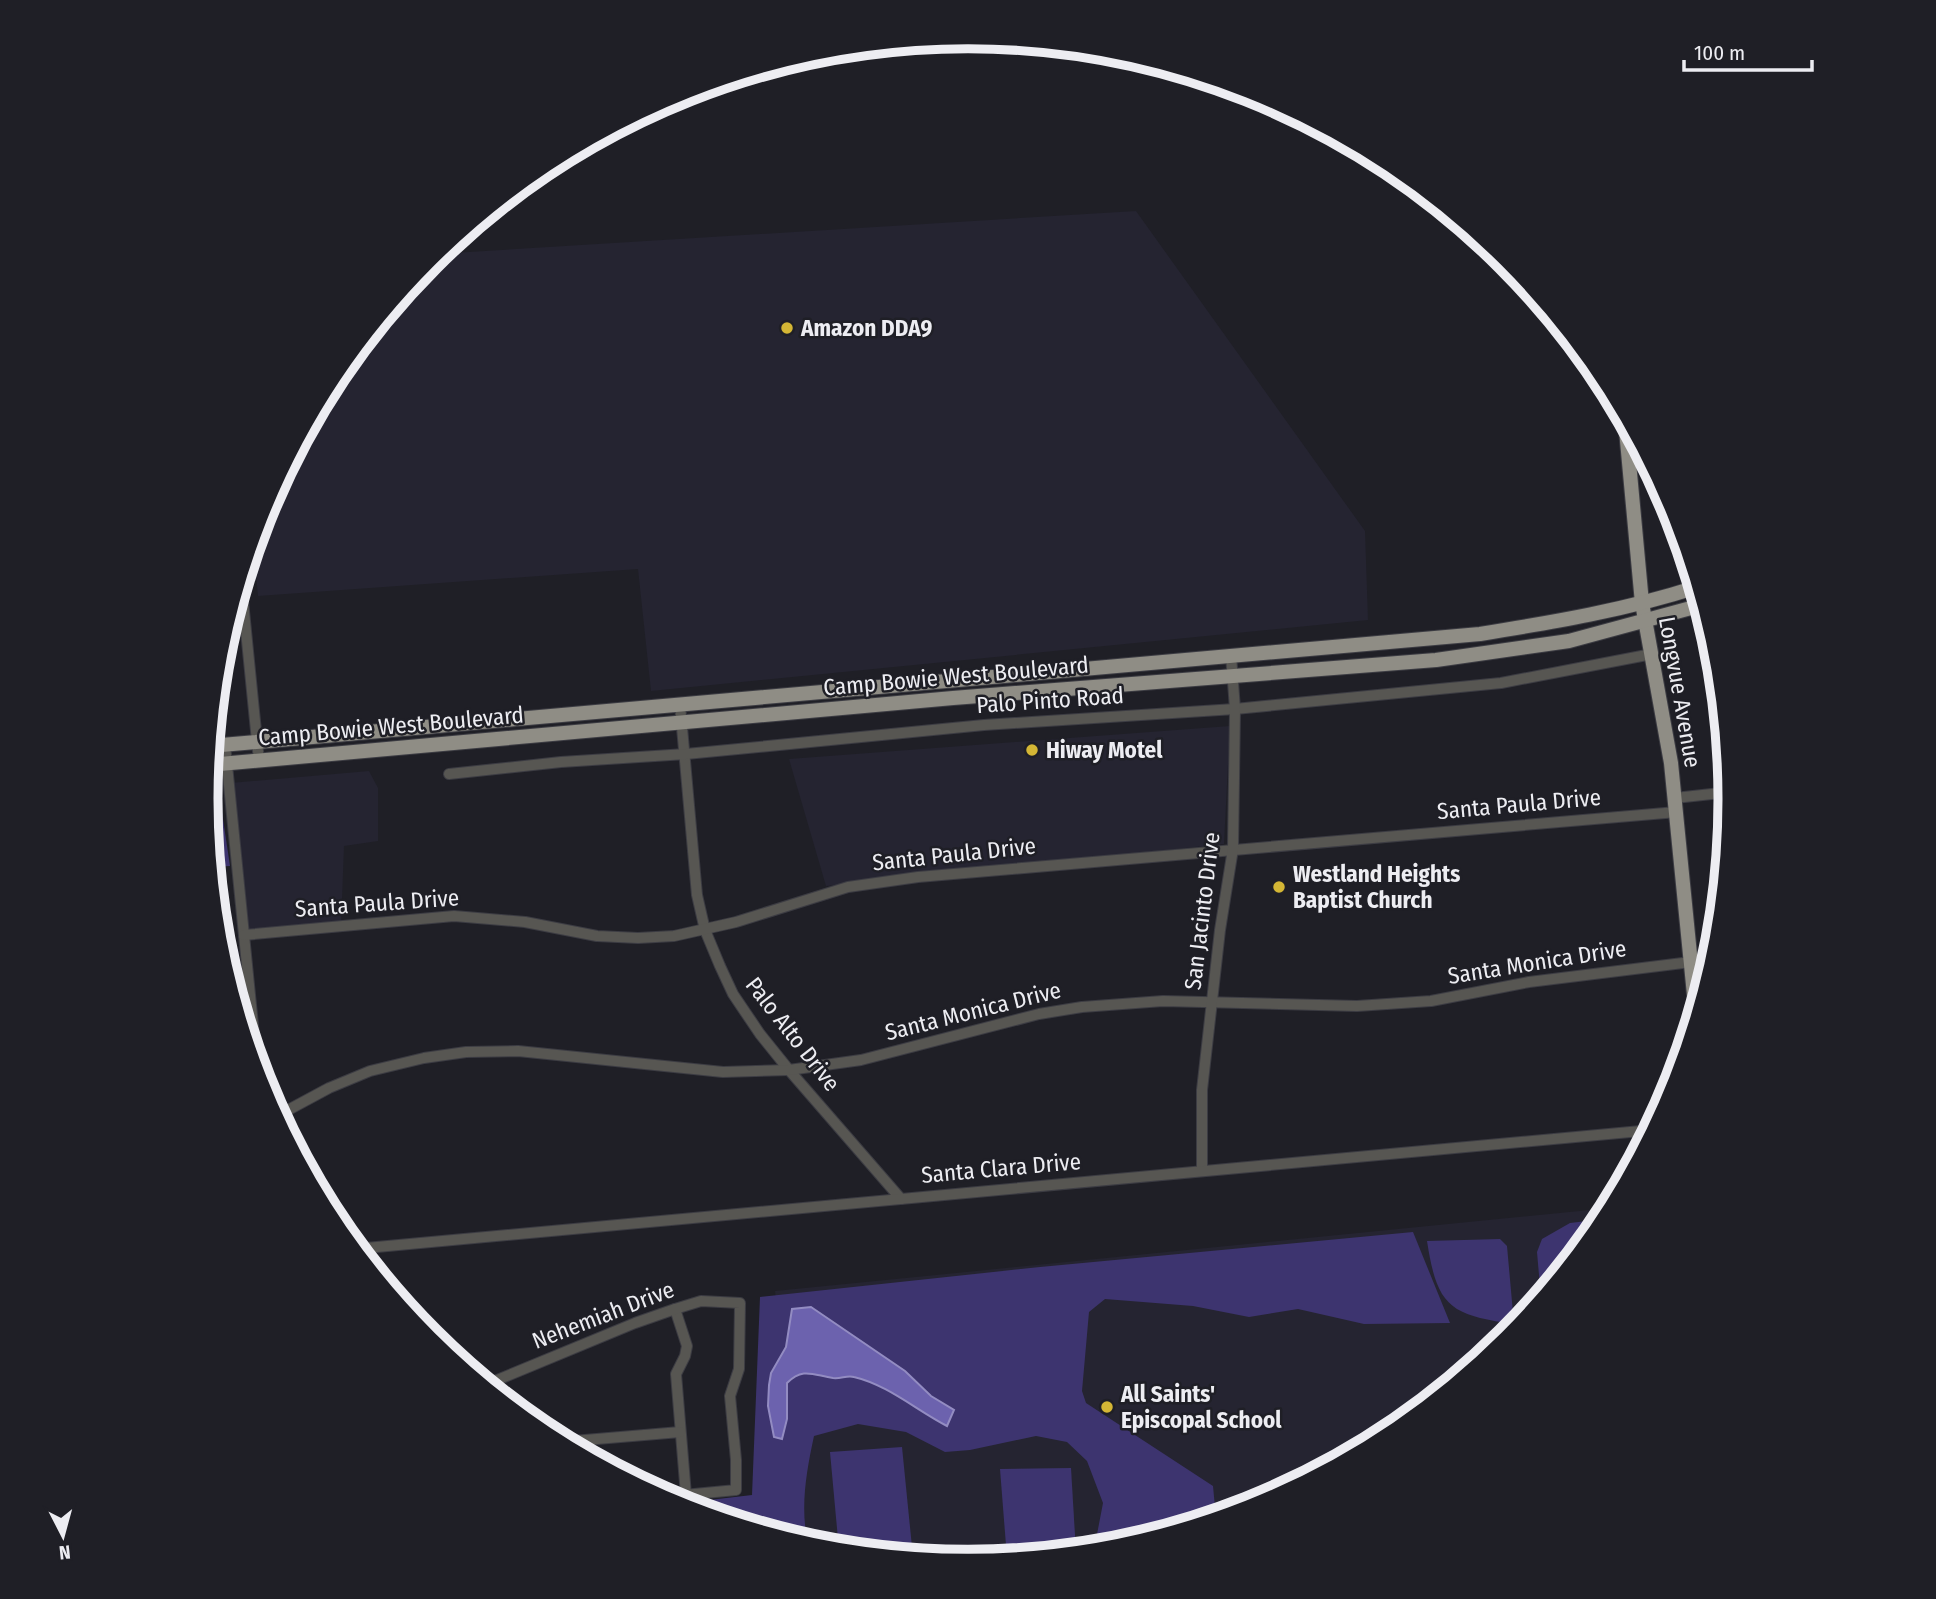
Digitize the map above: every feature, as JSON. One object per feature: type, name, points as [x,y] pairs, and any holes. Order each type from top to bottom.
[{"type":"main road","name":"Longvue Avenue","points":[[1627,441],[1642,603],[1676,805],[1694,991]]},
{"type":"main road","name":"Camp Bowie West Boulevard","points":[[219,746],[1480,634],[1604,613],[1688,590]]},
{"type":"main road","name":"Camp Bowie West Boulevard","points":[[219,764],[953,698],[1449,658],[1569,641],[1694,608]]},
{"type":"main road","points":[[952,679],[953,698]]},
{"type":"street","points":[[243,604],[259,761]]},
{"type":"street","name":"Palo Pinto Road","points":[[449,774],[984,725],[1235,709],[1501,683],[1652,654]]},
{"type":"street","name":"San Jacinto Drive","points":[[1202,1170],[1202,1090],[1220,930],[1233,849],[1235,709],[1231,655]]},
{"type":"street","name":"Palo Alto Drive","points":[[680,705],[697,895],[705,930],[733,994],[789,1070],[901,1199]]},
{"type":"street","points":[[219,748],[227,764],[253,1029]]},
{"type":"street","name":"Santa Paula Drive","points":[[244,935],[454,916],[491,917],[597,936],[638,939],[674,936],[705,930],[848,887],[889,881],[1676,805],[1718,795]]},
{"type":"street","name":"Santa Monica Drive","points":[[286,1111],[329,1088],[370,1071],[424,1058],[466,1052],[518,1051],[723,1072],[789,1070],[861,1060],[1039,1014],[1082,1007],[1163,1001],[1357,1006],[1431,1001],[1529,982],[1691,962]]},
{"type":"street","name":"Santa Clara Drive","points":[[367,1248],[1641,1131]]},
{"type":"street","name":"Nehemiah Drive","points":[[494,1381],[675,1309],[701,1301],[740,1303],[739,1369],[730,1396],[736,1490],[686,1495]]},
{"type":"street","points":[[675,1309],[687,1346],[676,1374],[686,1495]]},
{"type":"street","points":[[579,1441],[680,1432]]},
{"type":"shaded area","points":[[1136,211],[1365,531],[1368,620],[651,691],[638,569],[258,596],[257,558],[295,468],[318,424],[373,343],[404,305],[454,253]]},
{"type":"shaded area","points":[[1230,726],[1224,844],[826,886],[789,759]]},
{"type":"shaded area","points":[[369,771],[378,788],[378,841],[344,846],[341,926],[244,935],[230,783]]},
{"type":"shaded area","points":[[218,787],[230,866],[221,867]]},
{"type":"shaded area","points":[[233,949],[238,949],[240,980]]},
{"type":"shaded area","name":"All Saints' Episcopal School","points":[[1596,1209],[1563,1256],[1499,1330],[1463,1364],[1385,1424],[1300,1473],[1255,1493],[1162,1524],[1066,1544],[968,1550],[870,1544],[774,1524],[706,1502],[795,1493],[775,1291]]},
{"type":"shaded area","points":[[1589,1221],[1540,1284],[1537,1252],[1542,1239],[1570,1223]]},
{"type":"shaded area","points":[[1413,1232],[1450,1323],[1364,1324],[1298,1309],[1249,1317],[1193,1306],[1105,1299],[1089,1312],[1082,1391],[1086,1403],[1213,1486],[1215,1508],[1114,1536],[1096,1539],[1103,1503],[1087,1461],[1067,1442],[1036,1436],[970,1450],[945,1452],[906,1432],[858,1424],[814,1436],[805,1490],[806,1532],[702,1501],[752,1495],[760,1297],[1040,1267]]},
{"type":"shaded area","points":[[1500,1239],[1507,1246],[1513,1315],[1506,1323],[1474,1316],[1450,1304],[1436,1280],[1427,1241]]},
{"type":"shaded area","points":[[811,1307],[905,1371],[931,1396],[954,1410],[947,1426],[866,1381],[851,1377],[833,1378],[803,1374],[787,1383],[787,1419],[782,1439],[774,1437],[768,1406],[771,1373],[786,1347],[792,1309]]},
{"type":"shaded area","points":[[902,1447],[912,1547],[838,1539],[830,1452]]},
{"type":"shaded area","points":[[1071,1468],[1075,1542],[1006,1548],[1000,1469]]},
{"type":"place","name":"Amazon DDA9","points":[[787,328]]},
{"type":"place","name":"Hiway Motel","points":[[1032,750]]},
{"type":"place","name":"Westland Heights Baptist Church","points":[[1279,887]]},
{"type":"place","name":"All Saints' Episcopal School","points":[[1107,1407]]}]
